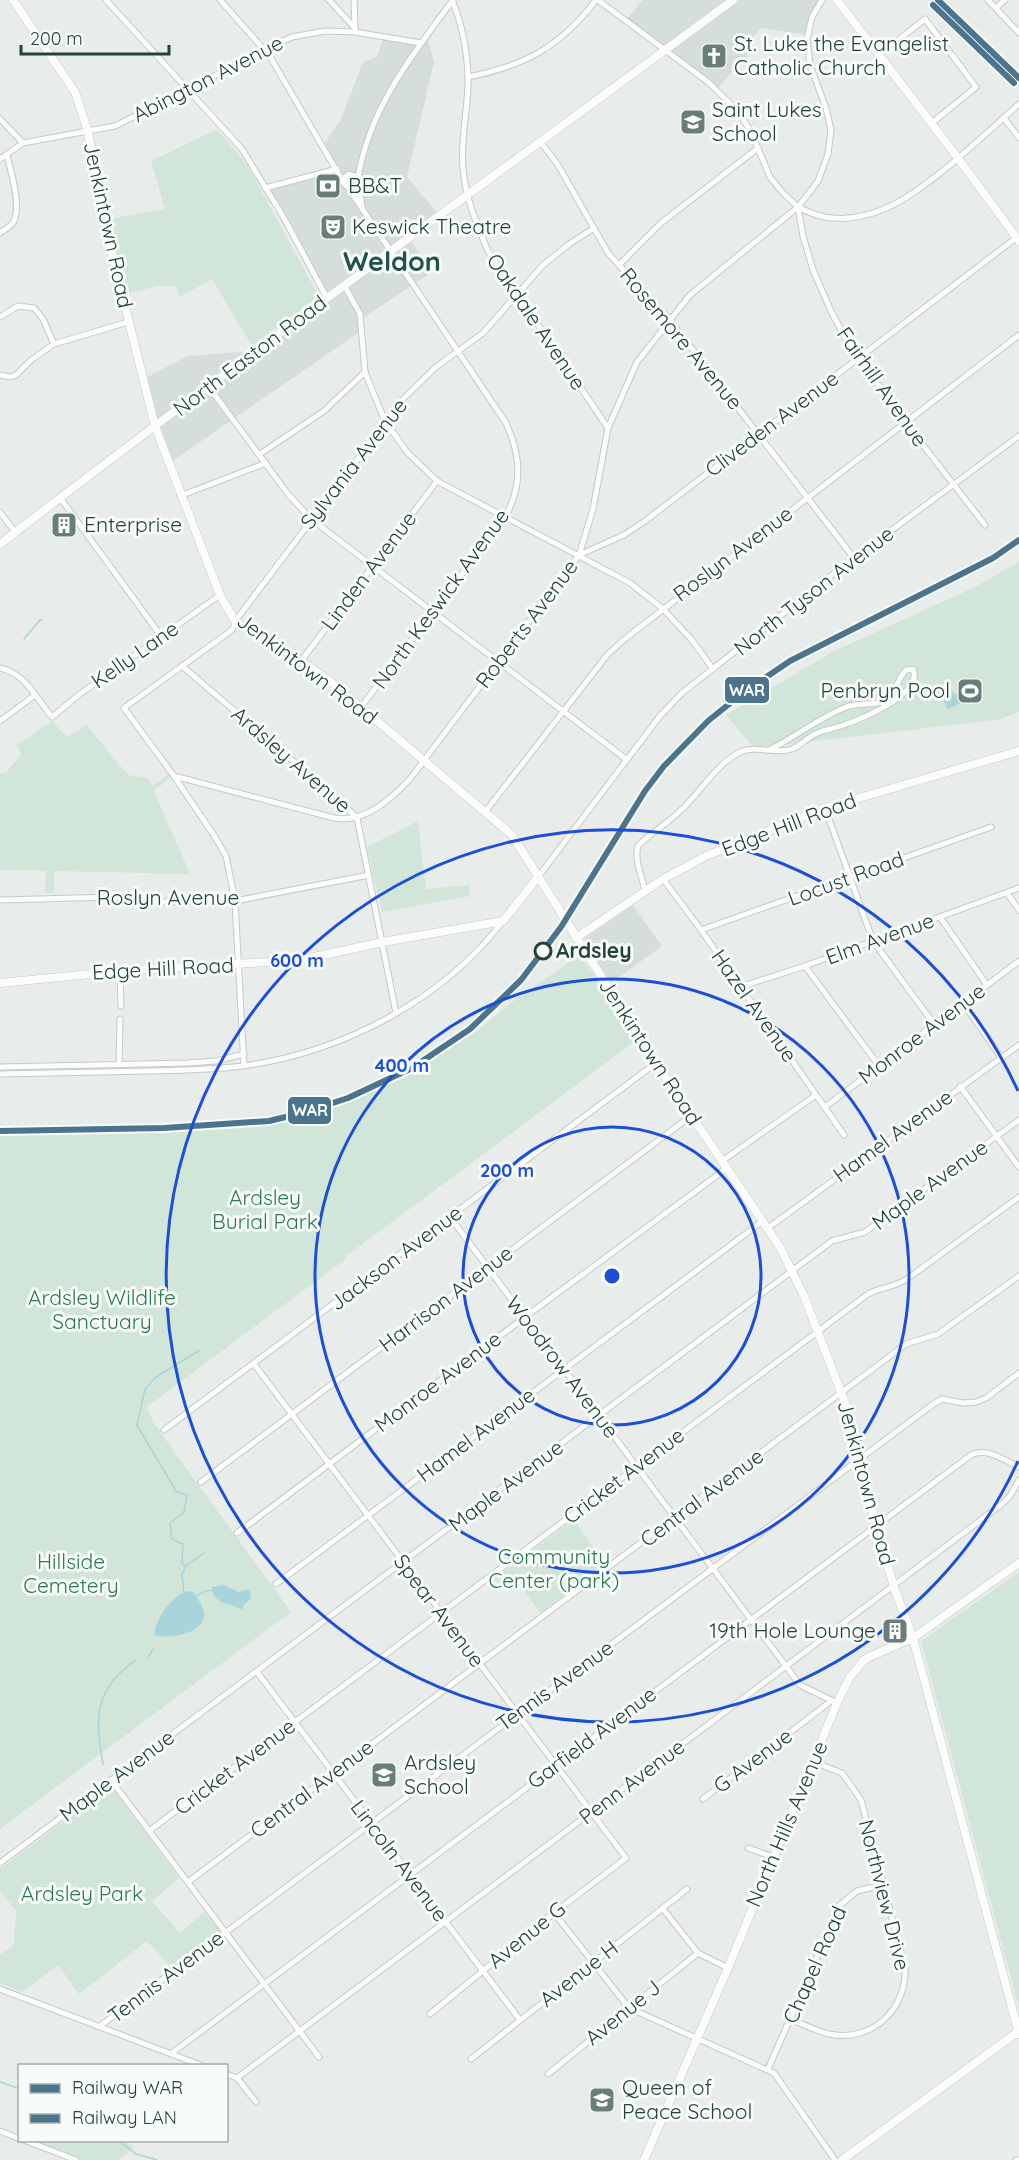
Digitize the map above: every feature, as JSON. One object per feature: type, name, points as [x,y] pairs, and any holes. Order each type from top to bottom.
[{"type":"street","points":[[106,0],[242,149],[327,298]]},
{"type":"street","points":[[220,0],[264,50],[337,170],[346,185],[353,188],[358,180],[337,170],[265,188]]},
{"type":"street","points":[[329,0],[355,30]]},
{"type":"street","points":[[354,0],[355,30]]},
{"type":"street","name":"Oakdale Avenue","points":[[453,0],[465,46],[468,77],[462,133],[463,170],[467,196],[488,252],[608,428]]},
{"type":"street","name":"North Keswick Avenue","points":[[361,707],[505,517],[511,506],[518,480],[517,455],[506,423],[346,185],[345,177],[364,148],[382,104],[421,43],[453,0]]},
{"type":"street","points":[[468,77],[508,68],[546,50],[579,22],[597,0],[708,82],[731,103],[747,125],[774,182],[798,207],[822,216],[837,218],[852,218],[875,212],[916,193],[1019,104]]},
{"type":"street","name":"North Easton Road","points":[[0,544],[344,285],[732,0]]},
{"type":"street","name":"Roberts Avenue","points":[[357,818],[388,800],[410,779],[579,555],[593,509],[608,428],[637,362],[690,295],[798,207],[818,181],[830,144],[829,117],[810,65],[807,48],[811,21],[822,0]]},
{"type":"street","points":[[837,0],[1018,240]]},
{"type":"street","points":[[988,0],[1019,33]]},
{"type":"street","points":[[996,8],[1005,0]]},
{"type":"street","name":"Jenkintown Road","points":[[17,3],[75,92],[88,132],[103,218],[155,426],[220,595],[237,622],[301,661],[361,707],[512,835],[656,1063],[765,1224],[794,1271],[854,1426],[876,1527],[894,1587],[913,1638],[1019,2032]]},
{"type":"street","points":[[879,55],[925,19],[976,87],[932,123]]},
{"type":"street","name":"Abington Avenue","points":[[0,159],[23,143],[115,126],[292,37],[325,31],[355,30],[421,43]]},
{"type":"street","points":[[1004,118],[1019,138]]},
{"type":"street","points":[[0,119],[23,143]]},
{"type":"street","name":"Rosemore Avenue","points":[[540,141],[558,165],[609,253],[669,319],[854,558]]},
{"type":"street","name":"North Keswick Avenue","points":[[363,210],[358,180],[364,148]]},
{"type":"street","points":[[619,266],[661,223],[758,148]]},
{"type":"street","points":[[0,233],[13,223],[16,214],[16,201],[7,156]]},
{"type":"street","name":"Fairhill Avenue","points":[[798,207],[808,254],[836,322],[858,358],[985,525]]},
{"type":"street","name":"Sylvania Avenue","points":[[174,776],[124,708],[232,630],[239,616],[404,398],[429,374],[483,333],[548,261],[568,244],[594,228]]},
{"type":"street","name":"Cliveden Avenue","points":[[579,555],[624,535],[1018,240]]},
{"type":"street","points":[[344,285],[360,314],[365,372],[385,421],[407,452],[437,481],[630,583],[662,608],[691,639],[713,669]]},
{"type":"street","points":[[0,317],[18,306],[34,308],[43,319],[54,344]]},
{"type":"street","points":[[0,375],[10,377],[16,375],[54,344],[128,322]]},
{"type":"street","name":"Roslyn Avenue","points":[[485,812],[608,654],[662,608],[1019,335]]},
{"type":"street","points":[[260,454],[324,411],[365,372]]},
{"type":"street","points":[[208,387],[288,494],[311,519],[626,759]]},
{"type":"street","name":"North Tyson Avenue","points":[[538,877],[626,759],[660,716],[682,693],[854,558],[1019,436]]},
{"type":"street","points":[[180,496],[266,463]]},
{"type":"street","name":"Linden Avenue","points":[[301,661],[437,481]]},
{"type":"street","points":[[61,499],[161,636]]},
{"type":"street","points":[[0,512],[15,532]]},
{"type":"street","name":"Kelly Lane","points":[[35,695],[52,717],[80,694],[220,595]]},
{"type":"street","name":"Ardsley Avenue","points":[[182,666],[357,818],[396,1013]]},
{"type":"street","points":[[0,668],[13,671],[35,695],[0,721]]},
{"type":"street","points":[[645,890],[638,862],[638,846],[682,810],[733,756],[750,749],[771,749],[791,749],[816,733],[861,718],[888,705],[913,683],[915,676],[913,669],[906,670],[893,692],[884,701],[847,707],[821,719],[771,749]]},
{"type":"street","name":"Edge Hill Road","points":[[576,938],[645,890],[706,856],[825,808],[1019,751]]},
{"type":"street","points":[[174,776],[334,818],[349,820],[357,818]]},
{"type":"street","points":[[174,776],[226,856],[235,901],[244,1066]]},
{"type":"street","points":[[825,808],[873,941],[934,1024]]},
{"type":"street","name":"Locust Road","points":[[701,930],[991,827]]},
{"type":"street","name":"Roslyn Avenue","points":[[0,900],[116,897],[161,902],[235,901],[369,875]]},
{"type":"street","points":[[0,1074],[193,1070],[244,1066],[286,1058],[334,1043],[396,1013],[453,974],[477,951],[538,877]]},
{"type":"street","name":"Hazel Avenue","points":[[663,879],[844,1134]]},
{"type":"street","name":"Elm Avenue","points":[[740,987],[806,966],[1019,888]]},
{"type":"street","points":[[1007,893],[1019,910]]},
{"type":"street","points":[[940,917],[987,985]]},
{"type":"street","name":"Edge Hill Road","points":[[0,983],[120,971],[300,960],[383,942],[503,921]]},
{"type":"street","name":"Monroe Avenue","points":[[825,1107],[1019,961]]},
{"type":"street","points":[[806,966],[879,1066]]},
{"type":"street","points":[[120,971],[121,1006]]},
{"type":"street","points":[[963,1003],[1001,1057]]},
{"type":"street","points":[[119,1072],[120,1019]]},
{"type":"street","name":"Hamel Avenue","points":[[276,1584],[765,1224],[1019,1045]]},
{"type":"street","points":[[0,1067],[178,1064],[244,1054]]},
{"type":"street","name":"Jackson Avenue","points":[[164,1430],[656,1063]]},
{"type":"street","points":[[178,1064],[193,1070]]},
{"type":"street","points":[[960,1086],[1019,1167]]},
{"type":"street","name":"Monroe Avenue","points":[[237,1533],[329,1466],[816,1095]]},
{"type":"street","name":"Harrison Avenue","points":[[201,1482],[691,1116]]},
{"type":"street","name":"Maple Avenue","points":[[0,1863],[832,1241],[865,1232],[1019,1120]]},
{"type":"street","name":"Cricket Avenue","points":[[149,1831],[868,1294],[907,1280],[1019,1197]]},
{"type":"street","name":"Woodrow Avenue","points":[[450,1217],[800,1685],[834,1702]]},
{"type":"street","name":"Central Avenue","points":[[188,1882],[906,1344],[938,1334],[1019,1276]]},
{"type":"street","name":"Spear Avenue","points":[[254,1365],[554,1766],[626,1858]]},
{"type":"street","name":"Tennis Avenue","points":[[100,2026],[937,1401],[942,1399],[963,1403],[976,1402],[986,1398],[1019,1373]]},
{"type":"street","name":"Garfield Avenue","points":[[172,2054],[264,1982],[974,1453],[988,1453],[1019,1467]]},
{"type":"street","name":"Penn Avenue","points":[[237,2078],[1007,1501],[1019,1480]]},
{"type":"street","name":"North Hills Avenue","points":[[644,2160],[728,1968],[813,1762],[834,1702],[864,1660],[913,1638],[1019,1563]]},
{"type":"street","name":"Lincoln Avenue","points":[[257,1672],[520,2020]]},
{"type":"street","name":"G Avenue","points":[[703,1798],[834,1702]]},
{"type":"street","name":"Northview Drive","points":[[790,2019],[828,2034],[848,2035],[871,2029],[894,2011],[904,1985],[905,1968],[861,1800],[842,1773],[813,1762]]},
{"type":"street","points":[[111,1780],[319,2057]]},
{"type":"street","points":[[748,1848],[773,1857]]},
{"type":"street","name":"Avenue G","points":[[430,2014],[554,1912],[626,1858]]},
{"type":"street","name":"Chapel Road","points":[[768,2069],[840,1905],[853,1893],[883,1885]]},
{"type":"street","name":"Avenue H","points":[[471,2059],[687,1889]]},
{"type":"street","points":[[663,1909],[698,1953],[728,1968]]},
{"type":"street","points":[[554,1912],[629,2008],[774,2073],[835,2160]]},
{"type":"street","name":"Avenue J","points":[[548,2074],[698,1953]]},
{"type":"street","points":[[0,1989],[198,2064]]},
{"type":"street","points":[[842,2160],[1019,2032]]},
{"type":"street","points":[[228,2075],[237,2078],[256,2102]]},
{"type":"street","points":[[0,2132],[18,2138]]},
{"type":"street","points":[[29,2142],[76,2160]]},
{"type":"shaded area","points":[[643,0],[822,0],[808,35],[761,28],[748,43],[747,58],[717,89],[625,21]]},
{"type":"shaded area","points":[[384,36],[421,43],[427,36],[434,62],[407,177],[440,216],[408,237],[433,271],[360,320],[361,331],[168,464],[142,380],[187,356],[255,351],[326,298],[265,188],[337,170],[323,146],[341,119],[363,62],[377,57]]},
{"type":"shaded area","points":[[633,905],[662,946],[611,983],[585,942],[585,938]]},
{"type":"green space","points":[[217,129],[247,165],[319,296],[252,346],[212,279],[182,296],[179,295],[176,286],[159,286],[125,294],[108,219],[165,209],[151,161]]},
{"type":"green space","points":[[1019,562],[1019,712],[997,720],[754,748],[726,715],[832,652],[975,587]]},
{"type":"green space","points":[[52,721],[67,737],[86,725],[128,775],[148,778],[152,786],[169,774],[171,777],[154,791],[190,874],[55,871],[54,893],[45,893],[46,871],[0,870],[0,773],[6,773],[21,754],[17,745]]},
{"type":"green space","points":[[418,821],[426,889],[469,885],[470,896],[382,912],[367,847]]},
{"type":"green space","points":[[580,955],[638,1039],[147,1407],[153,1422],[291,1612],[0,1829],[0,1136],[100,1134],[268,1123],[326,1108],[377,1089],[416,1069],[476,1032],[517,998]]},
{"type":"green space","name":"Community Center (park)","points":[[574,1519],[605,1564],[540,1613],[518,1583],[505,1590],[494,1579]]},
{"type":"green space","points":[[1019,1572],[1019,2008],[921,1641]]},
{"type":"green space","name":"Ardsley Park","points":[[111,1786],[179,1878],[152,1901],[180,1933],[205,1912],[221,1932],[172,1968],[147,1941],[79,1994],[58,1965],[22,1992],[0,1983],[0,1955],[14,1944],[16,1911],[0,1891],[0,1869]]},
{"type":"green space","points":[[37,2142],[126,2142],[134,2148],[118,2160],[82,2160]]},
{"type":"water","points":[[951,687],[954,695],[960,692],[964,702],[947,709],[940,690]]},
{"type":"water","points":[[223,1585],[239,1592],[249,1589],[251,1599],[245,1603],[242,1610],[219,1601],[212,1587]]},
{"type":"water","points":[[189,1591],[193,1592],[202,1607],[204,1617],[202,1623],[190,1632],[175,1636],[154,1635],[166,1608],[177,1597]]},
{"type":"waterway","points":[[24,639],[42,620]]},
{"type":"waterway","points":[[184,1592],[182,1575],[186,1566],[182,1563],[183,1544],[172,1539],[170,1523],[184,1512],[187,1495],[176,1491],[137,1425],[145,1389],[156,1377],[200,1350]]},
{"type":"waterway","points":[[186,1566],[204,1553]]},
{"type":"waterway","points":[[196,1596],[213,1590]]},
{"type":"waterway","points":[[148,1658],[153,1649]]},
{"type":"waterway","points":[[103,1764],[99,1732],[101,1705],[112,1681],[136,1660]]},
{"type":"waterway","points":[[0,2082],[18,2088]]},
{"type":"waterway","points":[[121,2142],[136,2154],[157,2160]]},
{"type":"rail line","name":"WAR","points":[[938,0],[1019,78]]},
{"type":"rail line","name":"LAN","points":[[933,5],[1014,83]]},
{"type":"rail line","name":"WAR","points":[[0,1131],[164,1128],[269,1121],[348,1098],[412,1068],[470,1029],[521,980],[561,927],[645,791],[664,766],[708,721],[744,692],[790,661],[993,558],[1019,540]]},
{"type":"place","name":"St. Luke the Evangelist Catholic Church","points":[[714,56]]},
{"type":"place","name":"Saint Lukes School","points":[[693,122]]},
{"type":"place","name":"BB&T","points":[[328,186]]},
{"type":"place","name":"Keswick Theatre","points":[[333,227]]},
{"type":"place","name":"Enterprise","points":[[64,525]]},
{"type":"place","name":"Penbryn Pool","points":[[970,691]]},
{"type":"place","name":"Ardsley","points":[[543,951]]},
{"type":"place","name":"19th Hole Lounge","points":[[895,1631]]},
{"type":"place","name":"Ardsley School","points":[[384,1775]]},
{"type":"place","name":"Queen of Peace School","points":[[602,2100]]},
{"type":"district","name":"Weldon","points":[[392,262]]},
{"type":"park label","name":"Ardsley Burial Park","points":[[265,1210]]},
{"type":"park label","name":"Ardsley Wildlife Sanctuary","points":[[102,1310]]},
{"type":"park label","name":"Hillside Cemetery","points":[[71,1574]]}]
